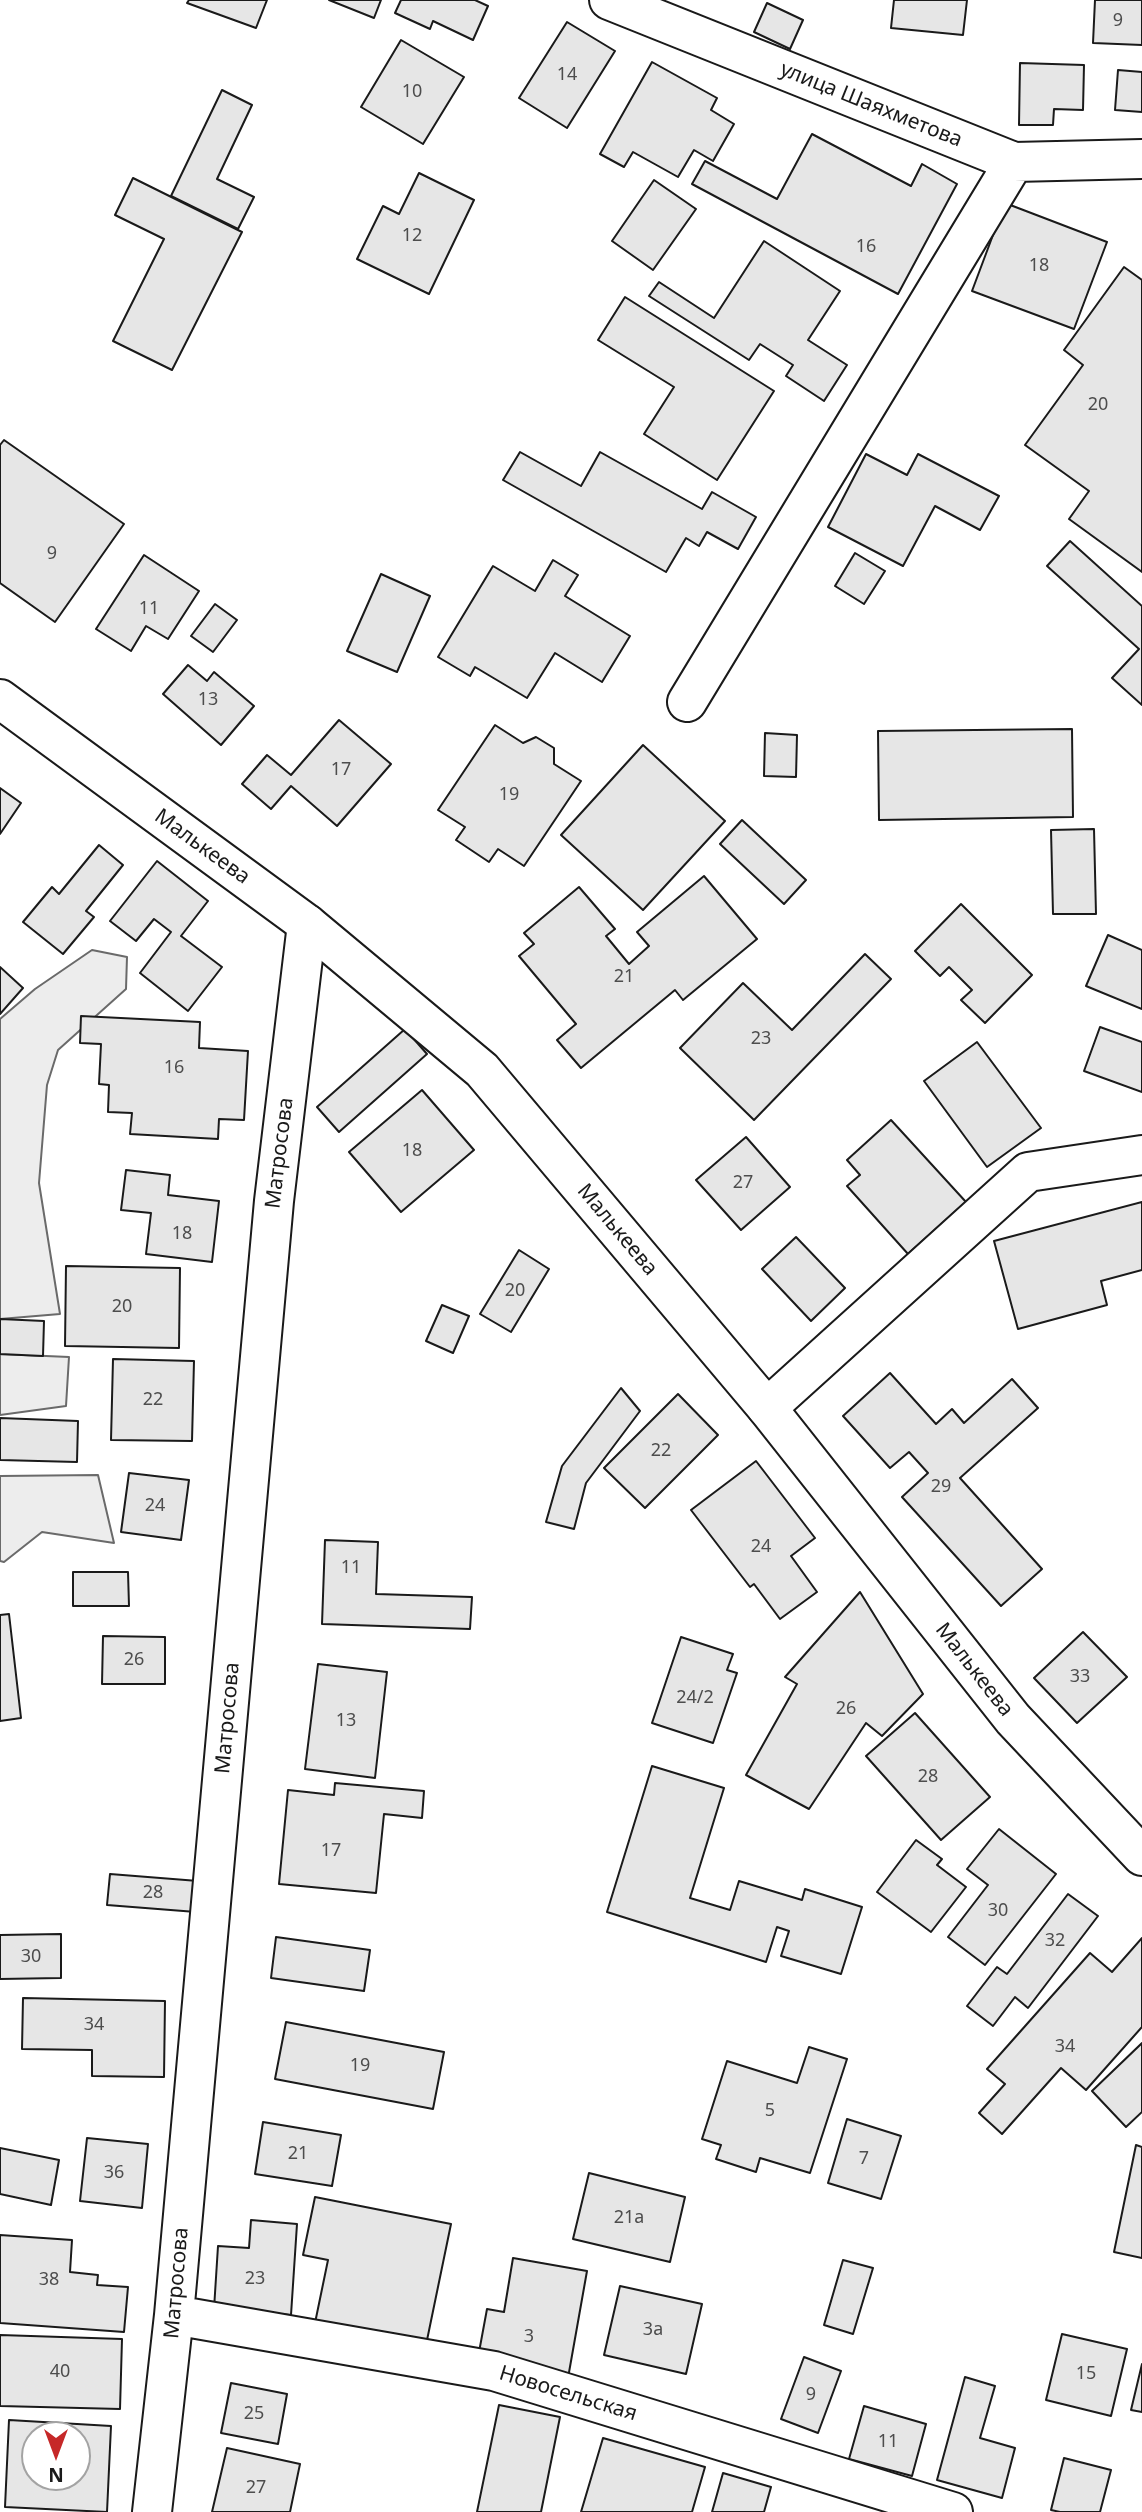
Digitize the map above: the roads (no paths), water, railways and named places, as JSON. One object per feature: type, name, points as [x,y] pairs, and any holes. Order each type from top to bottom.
[{"type":"street","name":"улица Шаяхметова","points":[[609,0],[1014,162],[1142,159]]},
{"type":"street","points":[[687,702],[1014,162]]},
{"type":"street","name":"Малькеева","points":[[0,699],[307,924],[482,1070],[767,1408],[1013,1719],[1142,1856]]},
{"type":"street","name":"Матросова","points":[[152,2512],[174,2315],[274,1201],[307,924]]},
{"type":"street","points":[[767,1408],[1028,1172],[1142,1154]]},
{"type":"street","name":"Новосельская","points":[[174,2315],[494,2371],[953,2512]]}]
